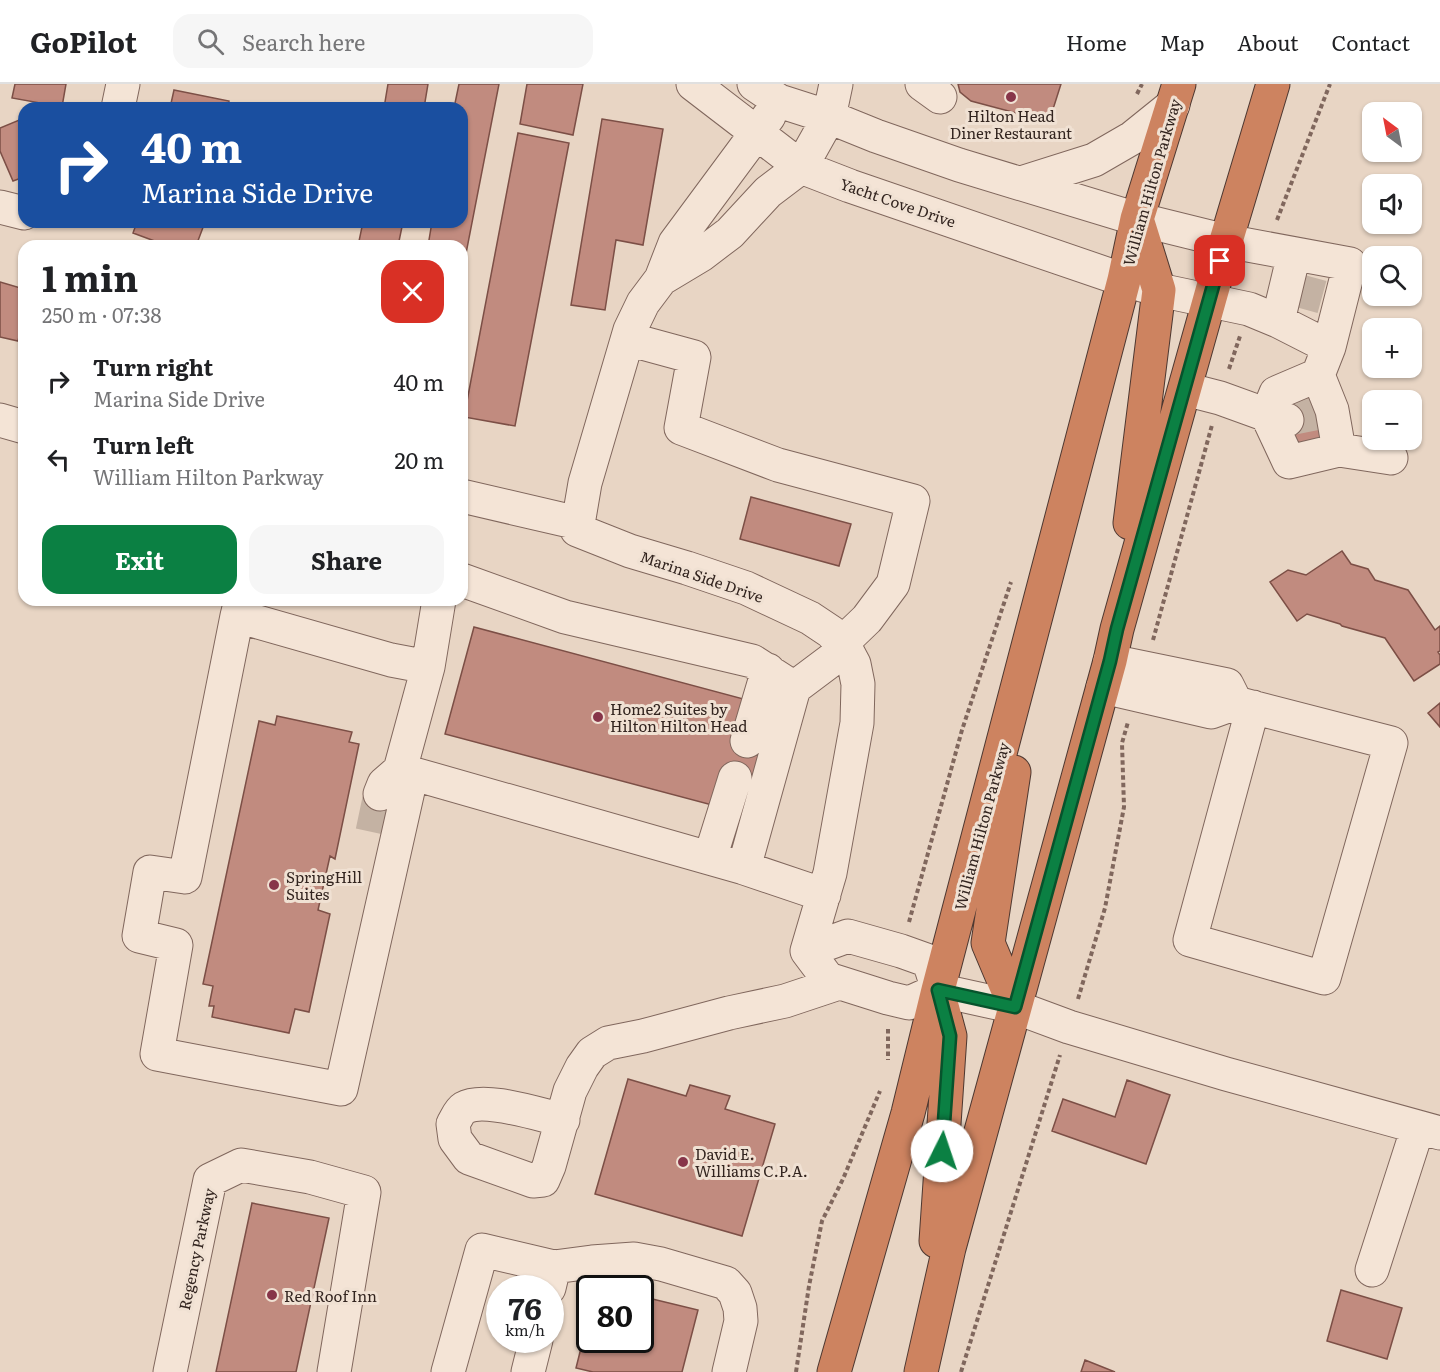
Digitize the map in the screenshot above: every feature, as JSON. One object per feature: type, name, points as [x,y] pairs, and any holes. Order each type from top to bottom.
[{"type":"highway","points":[[921,1372],[949,1248],[1107,674],[1117,629],[1272,84]]},
{"type":"highway","name":"William Hilton Parkway","points":[[834,1372],[908,1113],[938,990],[1124,280],[1137,219],[1176,94]]},
{"type":"highway","points":[[1117,629],[1159,290],[1137,219]]},
{"type":"highway","points":[[1015,1007],[988,943],[1042,592]]},
{"type":"highway","points":[[930,1336],[950,1036],[938,990]]},
{"type":"street","points":[[119,102],[123,84]]},
{"type":"street","name":"Yacht Cove Drive","points":[[693,84],[801,167],[1124,280]]},
{"type":"street","points":[[662,279],[730,233],[768,192],[801,167],[830,117],[836,84]]},
{"type":"street","points":[[468,504],[578,523],[585,483],[630,330],[643,303],[662,279],[675,243],[758,132],[773,90],[830,117],[908,147],[1137,219],[1226,241],[1350,264],[1278,321]]},
{"type":"street","points":[[1021,183],[1094,160],[1132,138],[1176,94]]},
{"type":"street","points":[[0,207],[18,212]]},
{"type":"street","points":[[1294,254],[1310,294],[1323,361],[1302,414],[1289,462],[1339,450],[1391,458]]},
{"type":"street","name":"William Hilton Parkway","points":[[1124,280],[1209,302],[1250,309],[1278,321],[1323,361]]},
{"type":"street","points":[[628,339],[694,357],[681,428],[778,465],[913,501],[893,584],[843,646],[781,679],[747,741]]},
{"type":"street","points":[[1323,361],[1276,393],[1302,414],[1339,450]]},
{"type":"street","points":[[1185,388],[1220,398],[1302,414]]},
{"type":"street","points":[[0,420],[18,425]]},
{"type":"street","name":"Marina Side Drive","points":[[578,523],[577,530],[619,547],[746,588],[810,618],[831,632],[854,664],[858,684],[858,723],[830,873],[807,951]]},
{"type":"street","points":[[468,582],[565,617],[752,661],[781,679]]},
{"type":"street","points":[[428,667],[391,660],[239,608],[185,877],[150,872],[139,936],[176,945],[157,1054],[341,1089],[391,867],[397,779],[428,667],[438,606]]},
{"type":"street","points":[[1107,674],[1211,711],[1244,705],[1391,743],[1324,978],[1190,940],[1244,705]]},
{"type":"street","points":[[744,868],[781,679]]},
{"type":"street","points":[[710,858],[735,778]]},
{"type":"street","points":[[397,779],[710,858],[824,895]]},
{"type":"street","points":[[372,832],[376,848],[391,867]]},
{"type":"street","points":[[938,990],[929,960],[902,951],[848,936],[807,951],[828,979],[888,998],[909,1003],[938,990],[1015,1007],[1069,1027],[1226,1074],[1429,1130],[1372,1270]]},
{"type":"street","points":[[563,1120],[570,1091],[582,1067],[592,1053],[608,1043],[784,1001],[839,983]]},
{"type":"street","name":"Regency Parkway","points":[[170,1372],[210,1180],[241,1165],[310,1177],[364,1192],[334,1372]]},
{"type":"street","points":[[448,1372],[482,1250],[544,1275]]},
{"type":"street","points":[[560,1275],[592,1262],[634,1259],[661,1264],[726,1283],[735,1293],[741,1314],[729,1372]]},
{"type":"street","points":[[528,1372],[533,1353]]},
{"type":"path","points":[[1136,97],[1142,84]]},
{"type":"path","points":[[902,951],[962,730],[1012,579]]},
{"type":"path","points":[[888,998],[888,1064]]},
{"type":"path","points":[[795,1372],[822,1221],[843,1179],[884,1082]]},
{"type":"building","points":[[15,84],[66,84],[63,102],[34,102],[12,98]]},
{"type":"building","points":[[388,84],[428,84],[425,102],[385,102]]},
{"type":"building","points":[[459,84],[499,84],[468,243],[468,240],[429,240],[431,228],[468,228],[468,102],[455,102]]},
{"type":"building","points":[[527,84],[583,84],[573,135],[520,124]]},
{"type":"building","name":"Hilton Head Diner Restaurant","points":[[958,84],[1061,84],[1049,116],[1039,119],[971,101],[960,92]]},
{"type":"building","points":[[174,90],[229,101],[229,102],[171,102]]},
{"type":"building","points":[[602,119],[663,129],[643,245],[616,240],[605,310],[571,305]]},
{"type":"building","points":[[18,120],[18,179],[13,181],[0,151],[0,128]]},
{"type":"building","points":[[518,133],[569,143],[515,426],[468,418],[468,396]]},
{"type":"building","points":[[135,228],[203,228],[198,240],[152,240],[133,233]]},
{"type":"building","points":[[362,228],[402,228],[399,240],[359,240]]},
{"type":"building","points":[[0,282],[18,287],[18,341],[0,337]]},
{"type":"building","points":[[1314,387],[1327,449],[1298,456],[1284,394]]},
{"type":"building","points":[[751,497],[851,524],[839,566],[740,539]]},
{"type":"building","points":[[1342,551],[1351,564],[1368,569],[1375,580],[1408,590],[1435,630],[1440,626],[1440,651],[1438,652],[1440,664],[1414,681],[1385,638],[1307,614],[1297,621],[1270,582],[1288,570],[1306,575]]},
{"type":"building","name":"Home2 Suites by Hilton Hilton Head","points":[[474,627],[751,701],[765,746],[755,783],[712,805],[445,734]]},
{"type":"building","points":[[1440,703],[1440,727],[1428,713]]},
{"type":"building","name":"SpringHill Suites","points":[[277,716],[352,732],[349,742],[359,744],[335,859],[330,856],[318,910],[330,914],[309,1012],[295,1009],[289,1033],[212,1017],[214,1006],[209,1006],[213,986],[203,984],[259,721],[275,725]]},
{"type":"building","points":[[628,1079],[686,1096],[690,1085],[730,1096],[725,1109],[775,1124],[742,1236],[595,1194]]},
{"type":"building","points":[[1127,1080],[1170,1095],[1146,1164],[1052,1131],[1063,1099],[1115,1117]]},
{"type":"building","name":"Red Roof Inn","points":[[252,1203],[329,1218],[296,1372],[216,1372]]},
{"type":"building","points":[[1341,1290],[1402,1308],[1387,1359],[1327,1341]]},
{"type":"building","points":[[654,1299],[698,1310],[682,1372],[593,1372],[576,1368],[580,1353],[654,1353]]},
{"type":"building","points":[[1085,1360],[1115,1372],[1081,1372]]},
{"type":"tunnel","points":[[1293,289],[1322,297]]},
{"type":"tunnel","points":[[1289,419],[1319,413]]},
{"type":"tunnel","points":[[372,832],[380,794]]},
{"type":"place","name":"Hilton Head Diner Restaurant","points":[[1011,97]]},
{"type":"place","name":"Home2 Suites by Hilton Hilton Head","points":[[598,717]]},
{"type":"place","name":"SpringHill Suites","points":[[274,885]]},
{"type":"place","name":"David E. Williams C.P.A.","points":[[683,1162]]},
{"type":"place","name":"Red Roof Inn","points":[[272,1295]]},
{"type":"route","points":[[942,1151],[950,1036],[938,990],[1015,1007],[1117,629],[1220,261]]}]
